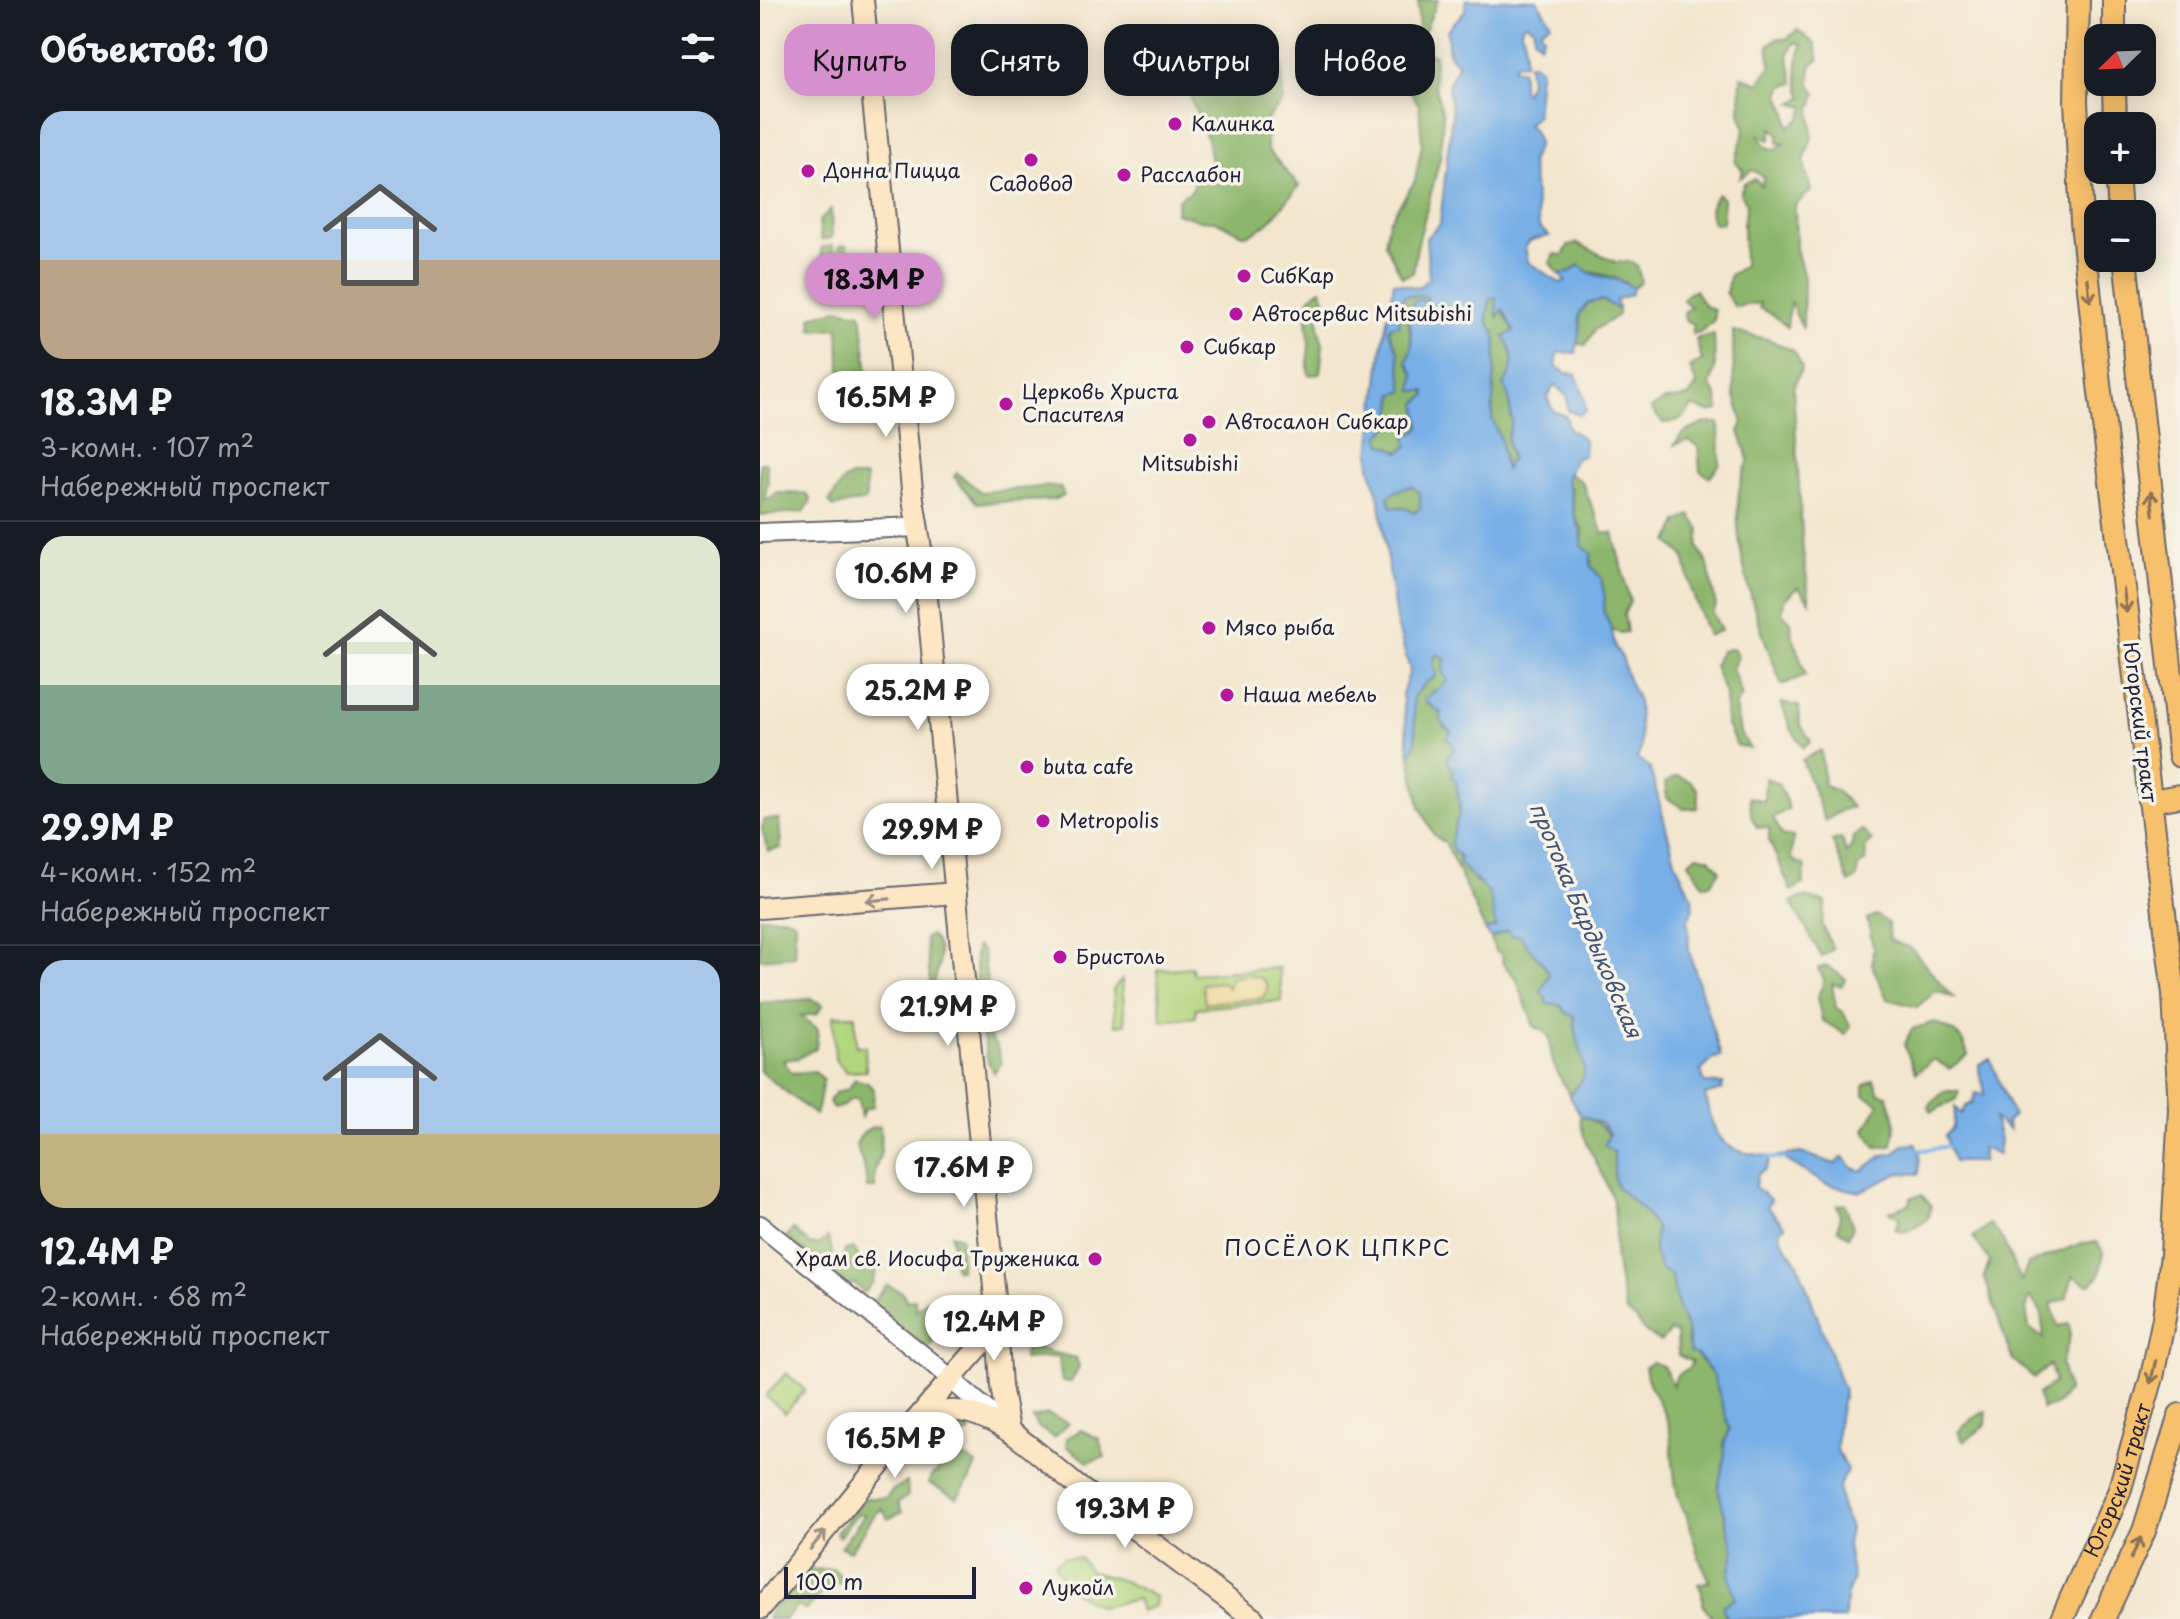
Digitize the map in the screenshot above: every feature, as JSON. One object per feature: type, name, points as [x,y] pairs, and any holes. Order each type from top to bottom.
[{"type":"main road","points":[[863,0],[956,893],[1001,1386],[1009,1430]]},
{"type":"main road","name":"Югорский тракт","points":[[2062,1619],[2099,1543],[2119,1492],[2155,1362],[2172,1255],[2179,1149],[2174,994],[2082,222],[2076,101],[2078,0]]},
{"type":"main road","points":[[2114,0],[2114,24]]},
{"type":"main road","name":"Югорский тракт","points":[[2127,272],[2180,756]]},
{"type":"main road","points":[[2150,801],[2180,796]]},
{"type":"main road","points":[[760,908],[956,893]]},
{"type":"main road","points":[[760,1609],[980,1346],[996,1318]]},
{"type":"main road","points":[[916,1420],[945,1411],[958,1411],[1009,1430],[1254,1619]]},
{"type":"main road","name":"Югорский тракт","points":[[2103,1619],[2144,1531],[2180,1415]]},
{"type":"street","points":[[760,533],[918,527]]},
{"type":"street","points":[[760,1225],[1009,1430]]},
{"type":"green space","points":[[1418,0],[1438,0],[1428,24],[1419,24]]},
{"type":"green space","points":[[1798,30],[1815,44],[1819,60],[1811,64],[1810,84],[1816,93],[1811,109],[1812,137],[1804,162],[1811,191],[1795,205],[1796,249],[1804,278],[1803,329],[1790,302],[1787,327],[1759,308],[1760,303],[1735,307],[1726,294],[1730,275],[1744,266],[1743,224],[1747,204],[1740,193],[1744,183],[1755,179],[1762,186],[1763,176],[1752,170],[1740,178],[1743,170],[1735,162],[1745,129],[1740,112],[1741,76],[1759,83],[1771,66],[1768,45],[1777,38],[1786,39]],"holes":[[[1795,42],[1802,45],[1798,72],[1803,97],[1792,103],[1805,107],[1801,118],[1789,127],[1780,95],[1784,86],[1794,83],[1788,54]],[[1772,128],[1778,134],[1778,143],[1784,143],[1775,150],[1765,146],[1758,135],[1770,140]]]},
{"type":"green space","points":[[1279,60],[1282,61],[1283,101],[1267,119],[1267,149],[1299,186],[1269,222],[1254,232],[1245,235],[1215,221],[1198,220],[1176,213],[1178,199],[1192,190],[1211,163],[1207,138],[1190,96],[1279,96]]},
{"type":"green space","points":[[1435,87],[1443,114],[1440,158],[1413,273],[1402,277],[1385,243],[1389,221],[1415,181],[1422,143],[1419,105],[1413,96],[1435,96]]},
{"type":"green space","points":[[1718,194],[1723,199],[1723,223],[1714,224],[1710,209]]},
{"type":"green space","points":[[831,209],[832,238],[821,240],[819,221]]},
{"type":"green space","points":[[1577,243],[1615,262],[1631,262],[1638,268],[1641,282],[1633,288],[1617,279],[1598,274],[1559,274],[1550,263],[1554,254],[1563,255],[1568,246]]},
{"type":"green space","points":[[833,245],[836,270],[831,273],[822,262],[821,248]]},
{"type":"green space","points":[[847,245],[850,290],[842,291],[839,246]]},
{"type":"green space","points":[[1321,289],[1325,299],[1319,312],[1323,344],[1320,374],[1309,375],[1308,306],[1314,294]]},
{"type":"green space","points":[[1695,290],[1704,305],[1714,310],[1714,320],[1700,332],[1692,334],[1694,324],[1685,320],[1684,312],[1691,307],[1683,300]]},
{"type":"green space","points":[[1423,295],[1428,298],[1427,305],[1408,319],[1412,347],[1407,362],[1427,391],[1418,419],[1420,428],[1401,452],[1382,444],[1379,435],[1392,424],[1394,394],[1404,391],[1398,351],[1389,331],[1404,296]]},
{"type":"green space","points":[[1497,298],[1498,315],[1502,309],[1514,331],[1509,343],[1514,363],[1508,394],[1512,421],[1507,438],[1511,459],[1504,471],[1501,441],[1492,418],[1495,333],[1487,321],[1490,299]]},
{"type":"green space","points":[[1602,300],[1618,309],[1618,315],[1595,330],[1586,345],[1576,344],[1579,314],[1588,303]]},
{"type":"green space","points":[[838,309],[861,313],[871,400],[863,404],[846,402],[842,393],[838,328],[812,330],[811,317]]},
{"type":"green space","points":[[1733,331],[1770,340],[1794,351],[1802,367],[1793,388],[1803,551],[1810,602],[1798,587],[1784,600],[1782,613],[1791,622],[1792,635],[1806,675],[1782,685],[1753,604],[1740,542],[1738,512],[1741,484],[1749,461],[1739,431],[1743,423],[1734,393]]},
{"type":"green space","points":[[1714,334],[1715,368],[1710,386],[1717,396],[1719,410],[1709,412],[1692,406],[1680,419],[1663,423],[1651,409],[1665,400],[1688,397],[1697,385],[1690,368],[1702,360],[1696,339]]},
{"type":"green space","points":[[1706,423],[1719,423],[1720,464],[1710,477],[1700,471],[1698,447],[1689,440],[1674,445],[1683,433]]},
{"type":"green space","points":[[760,463],[766,463],[768,481],[764,501],[778,493],[806,494],[811,500],[804,512],[760,515]]},
{"type":"green space","points":[[957,473],[981,492],[1053,486],[1060,487],[1064,496],[1053,500],[977,503],[954,477]]},
{"type":"green space","points":[[1568,473],[1582,482],[1603,533],[1613,533],[1630,602],[1624,614],[1627,632],[1612,630],[1603,610],[1605,598],[1601,578],[1591,566],[1582,546],[1583,530],[1575,517],[1571,489],[1566,480]]},
{"type":"green space","points":[[866,477],[866,500],[834,507],[829,502],[844,480]]},
{"type":"green space","points":[[1411,486],[1420,493],[1420,508],[1414,513],[1405,508],[1391,507],[1388,497]]},
{"type":"green space","points":[[1690,515],[1700,529],[1698,547],[1708,565],[1716,606],[1712,612],[1721,630],[1708,636],[1692,592],[1684,556],[1669,542],[1678,522]]},
{"type":"green space","points":[[1733,648],[1738,657],[1732,668],[1742,696],[1735,706],[1740,732],[1750,749],[1736,745],[1726,723],[1725,694],[1714,666],[1721,651]]},
{"type":"green space","points":[[1436,653],[1445,658],[1443,673],[1448,680],[1443,688],[1431,692],[1427,704],[1437,710],[1444,727],[1451,732],[1459,812],[1451,840],[1475,881],[1489,893],[1496,927],[1485,930],[1446,844],[1434,835],[1420,807],[1410,757],[1416,741],[1413,697],[1436,676],[1433,662]]},
{"type":"green space","points":[[1781,703],[1799,706],[1800,724],[1811,741],[1804,748],[1791,729]]},
{"type":"green space","points":[[1821,750],[1824,786],[1836,790],[1852,807],[1825,821],[1802,760]]},
{"type":"green space","points":[[1677,776],[1690,781],[1698,790],[1698,808],[1684,809],[1667,798],[1665,783]]},
{"type":"green space","points":[[1765,778],[1778,783],[1789,808],[1773,818],[1782,835],[1793,837],[1791,859],[1805,866],[1803,884],[1791,891],[1769,840],[1769,828],[1757,827],[1752,818],[1749,797],[1764,801]]},
{"type":"green space","points":[[779,819],[781,848],[768,851],[762,829],[764,820]]},
{"type":"green space","points":[[1862,830],[1872,840],[1865,848],[1866,861],[1858,866],[1857,878],[1849,883],[1832,840],[1842,839],[1846,853],[1852,845],[1853,836]]},
{"type":"green space","points":[[1697,855],[1710,858],[1720,871],[1710,884],[1703,885],[1689,862]]},
{"type":"green space","points":[[1804,897],[1826,902],[1822,925],[1833,949],[1822,957],[1791,902]]},
{"type":"green space","points":[[1876,915],[1888,923],[1889,940],[1911,948],[1953,997],[1936,991],[1917,1007],[1887,999],[1872,965],[1873,946],[1867,919]]},
{"type":"green space","points":[[760,917],[785,917],[795,922],[794,956],[760,959]]},
{"type":"green space","points":[[1507,930],[1520,935],[1547,970],[1549,975],[1541,992],[1576,1017],[1584,1074],[1570,1096],[1553,1063],[1548,1036],[1534,1026],[1516,978],[1503,964],[1502,955],[1495,951],[1491,938]]},
{"type":"green space","points":[[931,935],[939,954],[931,989],[925,938]]},
{"type":"green space","points":[[977,946],[983,952],[992,1016],[990,1038],[997,1047],[1001,1062],[994,1073],[988,1062],[981,1030],[975,956]]},
{"type":"green space","points":[[1827,966],[1846,979],[1841,986],[1832,984],[1836,1008],[1843,1012],[1851,1027],[1845,1034],[1822,1020],[1817,997],[1824,982],[1818,968]]},
{"type":"green space","points":[[1192,967],[1193,974],[1279,968],[1282,1001],[1196,1008],[1196,1017],[1162,1021],[1157,970]]},
{"type":"green space","points":[[1122,979],[1125,1024],[1115,1025],[1113,990]]},
{"type":"green space","points":[[811,999],[823,1005],[817,1014],[801,1016],[818,1029],[816,1048],[799,1058],[783,1060],[792,1073],[815,1071],[823,1079],[815,1115],[760,1071],[760,1003]]},
{"type":"green space","points":[[855,1015],[856,1046],[865,1046],[866,1071],[846,1072],[835,1059],[833,1016]]},
{"type":"green space","points":[[1934,1022],[1956,1034],[1968,1055],[1949,1069],[1934,1059],[1916,1073],[1904,1045],[1912,1029]]},
{"type":"green space","points":[[855,1079],[868,1083],[874,1090],[873,1107],[865,1109],[861,1117],[858,1099],[851,1099],[833,1109],[829,1101],[836,1092],[848,1089]]},
{"type":"green space","points":[[1874,1080],[1879,1093],[1887,1095],[1894,1115],[1891,1146],[1876,1147],[1865,1130],[1879,1104],[1864,1095],[1864,1085]]},
{"type":"green space","points":[[1945,1091],[1959,1091],[1956,1099],[1932,1112],[1928,1106]]},
{"type":"green space","points":[[1580,1115],[1593,1121],[1609,1135],[1617,1187],[1642,1209],[1656,1228],[1654,1251],[1661,1269],[1671,1274],[1679,1311],[1687,1330],[1687,1344],[1713,1375],[1730,1429],[1724,1444],[1725,1457],[1718,1489],[1734,1551],[1729,1575],[1735,1599],[1723,1606],[1727,1619],[1714,1619],[1702,1605],[1702,1592],[1698,1584],[1710,1581],[1678,1498],[1668,1423],[1649,1384],[1645,1367],[1652,1362],[1663,1366],[1673,1385],[1677,1375],[1688,1369],[1692,1362],[1678,1355],[1677,1333],[1670,1331],[1660,1342],[1626,1312],[1616,1266],[1613,1201],[1585,1138]]},
{"type":"green space","points":[[880,1126],[881,1152],[875,1170],[875,1188],[867,1188],[856,1145],[865,1131]]},
{"type":"green space","points":[[1922,1195],[1931,1206],[1927,1219],[1906,1232],[1895,1229],[1900,1219],[1890,1211],[1910,1204],[1911,1197]]},
{"type":"green space","points":[[1845,1204],[1853,1227],[1848,1236],[1838,1229],[1840,1214],[1837,1205]]},
{"type":"green space","points":[[1990,1224],[2002,1239],[2021,1281],[2028,1264],[2082,1243],[2097,1242],[2104,1253],[2099,1276],[2089,1285],[2073,1276],[2066,1299],[2051,1304],[2058,1326],[2069,1324],[2070,1337],[2061,1363],[2068,1391],[2056,1405],[2042,1409],[2038,1394],[2055,1382],[2050,1365],[2034,1378],[2012,1359],[1984,1276],[1990,1261],[1973,1237]],"holes":[[[2030,1297],[2041,1312],[2044,1339],[2029,1328],[2026,1309]]]},
{"type":"green space","points":[[793,1229],[809,1244],[818,1245],[828,1238],[834,1259],[843,1270],[850,1268],[843,1258],[845,1250],[853,1248],[861,1272],[877,1268],[873,1282],[864,1293],[854,1283],[846,1286],[831,1273],[829,1264],[819,1263],[786,1238]]},
{"type":"green space","points":[[951,1234],[961,1237],[960,1270],[955,1269]]},
{"type":"green space","points":[[887,1285],[902,1292],[907,1301],[915,1299],[916,1311],[926,1301],[947,1303],[949,1312],[933,1317],[927,1326],[935,1331],[932,1345],[926,1351],[872,1307]]},
{"type":"green space","points":[[1044,1322],[1055,1329],[1051,1336],[1040,1331],[1033,1342],[1038,1349],[1076,1358],[1079,1367],[1071,1382],[1062,1382],[1058,1357],[1023,1359],[1025,1351],[1031,1347],[1026,1334]]},
{"type":"green space","points":[[786,1373],[805,1390],[785,1413],[766,1396]]},
{"type":"green space","points":[[1987,1411],[1986,1425],[1964,1442],[1958,1432],[1973,1418]]},
{"type":"green space","points":[[1047,1414],[1068,1423],[1054,1438],[1037,1426],[1032,1418]]},
{"type":"green space","points":[[947,1421],[956,1422],[970,1432],[951,1443],[946,1436],[924,1433]]},
{"type":"green space","points":[[1081,1430],[1099,1439],[1105,1457],[1088,1462],[1066,1446],[1067,1438]]},
{"type":"green space","points":[[957,1453],[976,1464],[957,1498],[928,1483],[932,1475],[938,1472],[938,1466],[947,1462],[951,1454]]},
{"type":"green space","points":[[907,1482],[908,1496],[898,1503],[902,1512],[888,1519],[882,1508],[850,1551],[841,1547],[865,1514],[857,1514],[839,1537],[836,1533],[864,1498],[886,1498]]},
{"type":"green space","points":[[1064,1557],[1080,1558],[1090,1571],[1126,1582],[1155,1597],[1154,1606],[1141,1611],[1137,1599],[1101,1607],[1069,1589],[1054,1564]]},
{"type":"green space","points":[[834,1569],[842,1578],[842,1583],[830,1585],[806,1610],[797,1606],[785,1619],[767,1619],[773,1607],[785,1600],[792,1584],[808,1570]]},
{"type":"sand","points":[[1247,975],[1267,984],[1262,998],[1205,1003],[1202,984],[1222,982],[1228,988],[1231,978]]},
{"type":"water","name":"протока Бардыковская","points":[[1466,0],[1537,0],[1551,23],[1540,30],[1544,36],[1540,44],[1534,37],[1534,29],[1527,23],[1522,25],[1525,63],[1515,64],[1514,69],[1522,70],[1525,93],[1530,82],[1528,64],[1533,63],[1540,68],[1536,117],[1527,124],[1538,143],[1531,163],[1539,227],[1549,236],[1531,240],[1525,247],[1528,262],[1560,283],[1565,281],[1559,274],[1570,272],[1579,265],[1591,273],[1618,280],[1633,288],[1631,294],[1616,300],[1618,309],[1602,300],[1588,303],[1579,314],[1576,353],[1558,353],[1556,366],[1566,373],[1576,374],[1586,411],[1579,415],[1568,411],[1567,396],[1555,385],[1547,397],[1553,411],[1566,416],[1569,429],[1585,442],[1584,455],[1574,460],[1566,480],[1582,546],[1591,553],[1591,566],[1601,578],[1605,598],[1603,610],[1638,701],[1641,749],[1637,758],[1650,768],[1676,864],[1692,897],[1693,908],[1688,921],[1689,951],[1721,1057],[1714,1058],[1701,1071],[1705,1083],[1723,1084],[1722,1090],[1705,1095],[1710,1117],[1721,1138],[1732,1148],[1771,1157],[1765,1170],[1757,1174],[1755,1187],[1771,1200],[1767,1207],[1785,1226],[1780,1230],[1781,1239],[1798,1263],[1844,1391],[1837,1428],[1837,1450],[1847,1470],[1839,1486],[1841,1506],[1850,1528],[1847,1545],[1853,1580],[1846,1596],[1845,1619],[1727,1619],[1722,1606],[1735,1599],[1729,1575],[1734,1551],[1718,1489],[1725,1457],[1724,1444],[1730,1429],[1713,1375],[1698,1355],[1690,1352],[1671,1274],[1661,1270],[1654,1251],[1656,1228],[1642,1209],[1617,1187],[1614,1152],[1604,1145],[1610,1134],[1601,1123],[1580,1115],[1570,1096],[1584,1074],[1575,1017],[1566,1013],[1560,1004],[1547,1004],[1541,992],[1549,975],[1520,935],[1511,936],[1507,930],[1491,938],[1485,930],[1496,927],[1489,893],[1459,864],[1460,856],[1453,851],[1451,840],[1460,810],[1456,781],[1451,776],[1454,771],[1446,759],[1455,748],[1447,738],[1451,732],[1441,722],[1441,713],[1424,700],[1448,680],[1443,673],[1445,658],[1436,654],[1433,662],[1436,676],[1413,697],[1416,741],[1410,757],[1402,694],[1410,670],[1396,621],[1370,452],[1382,347],[1394,282],[1418,288],[1429,278],[1426,238],[1440,224],[1452,114],[1448,86],[1458,64],[1449,55],[1447,30],[1465,11]],"holes":[[[1423,295],[1428,298],[1427,304],[1421,299],[1409,309],[1412,347],[1407,362],[1414,374],[1413,391],[1426,391],[1426,395],[1417,403],[1420,428],[1406,436],[1408,446],[1400,452],[1382,444],[1379,436],[1392,424],[1394,394],[1404,392],[1398,351],[1389,331],[1391,326],[1400,325],[1397,311],[1404,296]],[[1496,298],[1497,317],[1503,309],[1514,331],[1504,337],[1511,349],[1512,361],[1503,385],[1508,394],[1512,421],[1507,438],[1511,459],[1505,470],[1501,441],[1492,418],[1496,346],[1495,333],[1487,320],[1490,299]],[[1411,486],[1420,493],[1420,508],[1414,513],[1405,508],[1391,507],[1388,497]]]},
{"type":"water","points":[[1990,1059],[2013,1116],[2007,1122],[2009,1130],[1994,1118],[2000,1139],[1998,1155],[1983,1148],[1983,1162],[1954,1162],[1945,1136],[1953,1128],[1955,1107],[1961,1114],[1973,1102],[1975,1093],[1984,1095],[1979,1064]]},
{"type":"water","points":[[1916,1144],[1920,1155],[1919,1174],[1899,1173],[1860,1192],[1825,1184],[1780,1156],[1801,1153],[1836,1164],[1843,1157],[1853,1168],[1862,1171],[1883,1155],[1894,1154],[1903,1145]]},
{"type":"waterway","points":[[1916,1151],[1951,1146]]},
{"type":"waterway","points":[[1766,1158],[1785,1158]]},
{"type":"place","name":"Калинка","points":[[1175,124]]},
{"type":"place","name":"Садовод","points":[[1031,160]]},
{"type":"place","name":"Донна Пицца","points":[[808,171]]},
{"type":"place","name":"Расслабон","points":[[1124,175]]},
{"type":"place","name":"СибКар","points":[[1244,276]]},
{"type":"place","name":"Автосервис Mitsubishi","points":[[1236,314]]},
{"type":"place","name":"Сибкар","points":[[1187,347]]},
{"type":"place","name":"Церковь Христа Спасителя","points":[[1006,404]]},
{"type":"place","name":"Автосалон Сибкар","points":[[1209,422]]},
{"type":"place","name":"Mitsubishi","points":[[1190,440]]},
{"type":"place","name":"Мясо рыба","points":[[1209,628]]},
{"type":"place","name":"Наша мебель","points":[[1227,695]]},
{"type":"place","name":"buta cafe","points":[[1027,767]]},
{"type":"place","name":"Metropolis","points":[[1043,821]]},
{"type":"place","name":"Бристоль","points":[[1060,957]]},
{"type":"place","name":"Храм св. Иосифа Труженика","points":[[1095,1259]]},
{"type":"place","name":"Лукойл","points":[[1026,1588]]},
{"type":"district","name":"ПОСЁЛОК ЦПКРС","points":[[1338,1248]]}]
